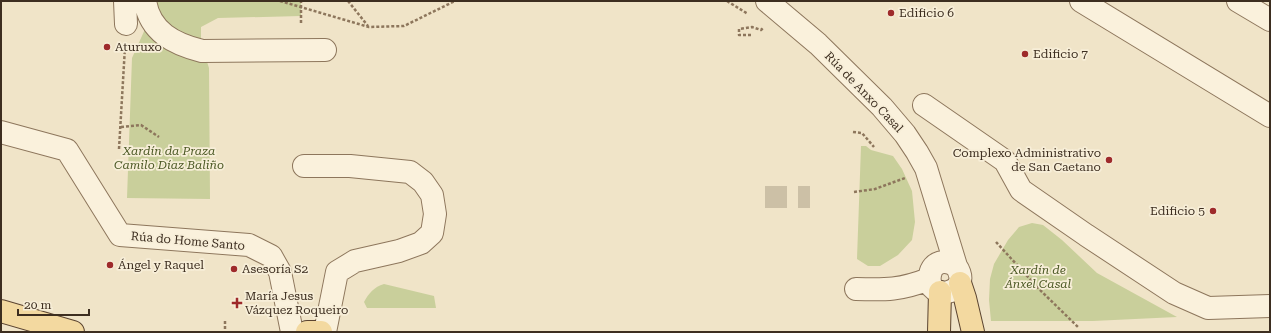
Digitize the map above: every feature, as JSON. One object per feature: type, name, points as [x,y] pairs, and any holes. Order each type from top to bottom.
[{"type":"main road","points":[[958,275],[973,332]]},
{"type":"main road","points":[[934,279],[939,332]]},
{"type":"main road","points":[[1,310],[73,332]]},
{"type":"main road","points":[[307,332],[321,332]]},
{"type":"street","points":[[126,1],[126,24]]},
{"type":"street","points":[[145,1],[146,12],[160,32],[178,44],[190,48],[202,51],[325,50]]},
{"type":"street","name":"Rúa de Anxo Casal","points":[[768,1],[818,44],[882,107],[905,134],[926,168],[958,275]]},
{"type":"street","points":[[1081,1],[1270,116]]},
{"type":"street","points":[[1238,1],[1270,20]]},
{"type":"street","points":[[924,106],[1005,161],[1021,190],[1086,235],[1174,292],[1208,308],[1270,306]]},
{"type":"street","name":"Rúa do Home Santo","points":[[1,132],[67,150],[120,235],[249,245],[271,256],[280,272],[292,332]]},
{"type":"street","points":[[304,166],[350,166],[410,172],[423,182],[432,195],[435,214],[432,233],[422,243],[355,261],[337,272],[325,332]]},
{"type":"street","name":"Rúa de Anxo Casal","points":[[934,279],[935,201]]},
{"type":"street","points":[[947,262],[958,275],[957,288],[949,292],[934,279],[937,264],[947,262]]},
{"type":"street","points":[[856,289],[880,290],[899,288],[934,279]]},
{"type":"path","points":[[280,1],[369,27],[404,26],[455,1]]},
{"type":"path","points":[[301,1],[301,23]]},
{"type":"path","points":[[348,1],[369,27]]},
{"type":"path","points":[[119,148],[126,24]]},
{"type":"path","points":[[751,35],[739,35],[739,29],[752,28],[761,30],[765,26]]},
{"type":"path","points":[[121,127],[141,125],[159,137]]},
{"type":"path","points":[[853,132],[862,133],[874,147]]},
{"type":"path","points":[[128,150],[159,152]]},
{"type":"path","points":[[854,192],[875,189],[903,179]]},
{"type":"path","points":[[996,242],[1039,289],[1079,328]]},
{"type":"path","points":[[225,321],[225,332]]},
{"type":"green space","name":"Xardín da Praza Camilo Díaz Baliño","points":[[155,1],[301,1],[301,16],[218,18],[201,27],[201,43],[209,68],[210,199],[127,198],[132,58],[155,7]]},
{"type":"green space","points":[[861,146],[866,146],[871,150],[893,156],[902,169],[912,191],[915,222],[912,240],[898,255],[880,266],[868,266],[857,259]]},
{"type":"green space","name":"Xardín de Ánxel Casal","points":[[1032,223],[1043,225],[1062,240],[1097,273],[1177,317],[1093,321],[991,321],[989,300],[990,279],[994,264],[1008,240],[1019,227]]},
{"type":"green space","points":[[384,284],[434,296],[436,308],[367,308],[364,302],[368,296],[380,285]]},
{"type":"tunnel","points":[[765,197],[810,197]]},
{"type":"place","name":"Edificio 6","points":[[891,13]]},
{"type":"place","name":"Aturuxo","points":[[107,47]]},
{"type":"place","name":"Edificio 7","points":[[1025,54]]},
{"type":"place","name":"Complexo Administrativo de San Caetano","points":[[1109,160]]},
{"type":"place","name":"Edificio 5","points":[[1213,211]]},
{"type":"place","name":"Ángel y Raquel","points":[[110,265]]},
{"type":"place","name":"Asesoría S2","points":[[234,269]]},
{"type":"place","name":"María Jesus Vázquez Roqueiro","points":[[237,303]]}]
